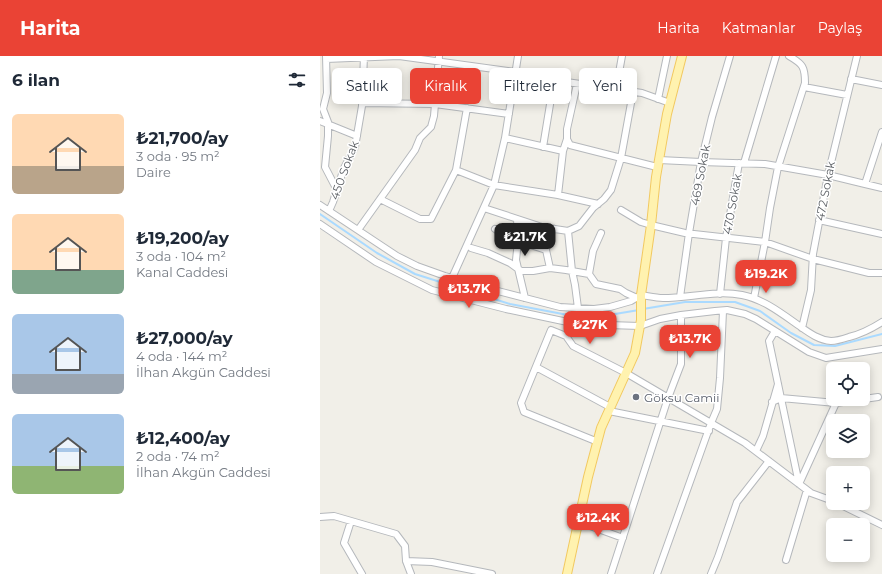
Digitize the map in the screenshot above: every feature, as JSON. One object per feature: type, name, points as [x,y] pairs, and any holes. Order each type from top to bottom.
[{"type":"main road","points":[[568,574],[588,477],[601,428],[635,353],[640,323],[640,298],[651,225],[658,163],[670,103],[682,56]]},
{"type":"street","points":[[337,190],[325,167],[328,122],[321,110],[327,93],[326,57],[399,56],[439,59],[492,68]]},
{"type":"street","points":[[516,68],[518,56]]},
{"type":"street","points":[[620,68],[622,56]]},
{"type":"street","points":[[658,99],[667,56]]},
{"type":"street","name":"469 Sokak","points":[[680,297],[701,162],[712,117],[730,56]]},
{"type":"street","name":"470 Sokak","points":[[720,294],[726,238],[742,163],[776,56]]},
{"type":"street","points":[[754,298],[778,167],[805,83],[805,71],[799,61],[789,56]]},
{"type":"street","name":"472 Sokak","points":[[802,328],[811,290],[813,259],[828,175],[857,56]]},
{"type":"street","name":"450 Sokak","points":[[364,57],[364,68]]},
{"type":"street","points":[[851,79],[882,85]]},
{"type":"street","points":[[558,195],[563,151],[577,84],[571,83]]},
{"type":"street","points":[[804,86],[847,95]]},
{"type":"street","points":[[637,92],[670,103]]},
{"type":"street","name":"450 Sokak","points":[[329,211],[344,168],[355,147],[362,104]]},
{"type":"street","points":[[358,230],[415,150],[420,138],[431,127],[435,104],[509,114]]},
{"type":"street","points":[[452,278],[494,185],[505,138],[510,104]]},
{"type":"street","points":[[543,147],[550,104]]},
{"type":"street","points":[[487,209],[542,227],[568,231],[579,226],[593,208],[612,190],[621,158],[631,104]]},
{"type":"street","points":[[380,199],[420,219],[432,219],[456,170],[467,108]]},
{"type":"street","points":[[320,121],[356,136]]},
{"type":"street","points":[[865,184],[882,132]]},
{"type":"street","points":[[505,138],[563,151]]},
{"type":"street","points":[[566,139],[570,145],[621,158],[658,163],[701,162],[765,164],[828,175],[882,188]]},
{"type":"street","points":[[456,170],[494,185],[558,195],[598,204]]},
{"type":"street","points":[[320,205],[397,256],[417,266],[452,278],[560,307],[594,309],[610,307],[640,298],[732,294],[754,298],[776,310],[814,336],[831,341],[857,335],[882,322]]},
{"type":"street","points":[[621,210],[641,222],[651,225],[689,233],[765,242],[813,259],[869,273],[882,273]]},
{"type":"street","points":[[516,218],[518,241],[516,260],[525,298]]},
{"type":"street","points":[[819,220],[882,234]]},
{"type":"street","points":[[320,224],[376,262],[432,290],[506,309],[577,324],[640,323],[681,315],[723,311],[736,312],[756,319],[796,345],[809,352],[826,358],[882,349]]},
{"type":"street","points":[[495,229],[509,238],[546,250],[550,268]]},
{"type":"street","points":[[540,248],[538,237],[554,229]]},
{"type":"street","points":[[568,231],[578,308]]},
{"type":"street","points":[[601,233],[593,251],[589,274],[596,284],[620,289],[640,298]]},
{"type":"street","points":[[471,248],[488,253],[510,263],[521,271],[533,271],[550,268],[589,274]]},
{"type":"street","points":[[657,574],[717,409],[723,311]]},
{"type":"street","points":[[611,574],[660,421],[681,364],[681,315]]},
{"type":"street","points":[[598,442],[524,412],[521,403],[551,330],[566,336],[573,346],[626,373],[745,443],[811,493],[826,499]]},
{"type":"street","points":[[775,331],[769,341],[799,484]]},
{"type":"street","points":[[536,367],[610,409],[709,431]]},
{"type":"street","points":[[756,451],[778,384]]},
{"type":"street","points":[[870,398],[878,397]]},
{"type":"street","points":[[772,402],[781,398],[826,402]]},
{"type":"street","points":[[799,484],[835,406]]},
{"type":"street","points":[[711,574],[737,502],[769,461]]},
{"type":"street","points":[[786,560],[808,490]]},
{"type":"street","points":[[851,510],[882,525]]},
{"type":"street","points":[[320,517],[334,516],[396,534],[405,546],[406,561],[411,574]]},
{"type":"street","points":[[351,520],[344,543],[362,574]]},
{"type":"street","points":[[579,522],[623,538]]},
{"type":"street","points":[[406,561],[432,562],[492,574]]},
{"type":"waterway","points":[[320,214],[377,253],[415,274],[510,304],[568,315],[603,316],[639,310]]},
{"type":"waterway","points":[[643,309],[685,302],[735,302],[760,311],[791,333],[814,345],[835,346],[882,334]]},
{"type":"place","name":"Göksu Camii","points":[[636,397]]}]
